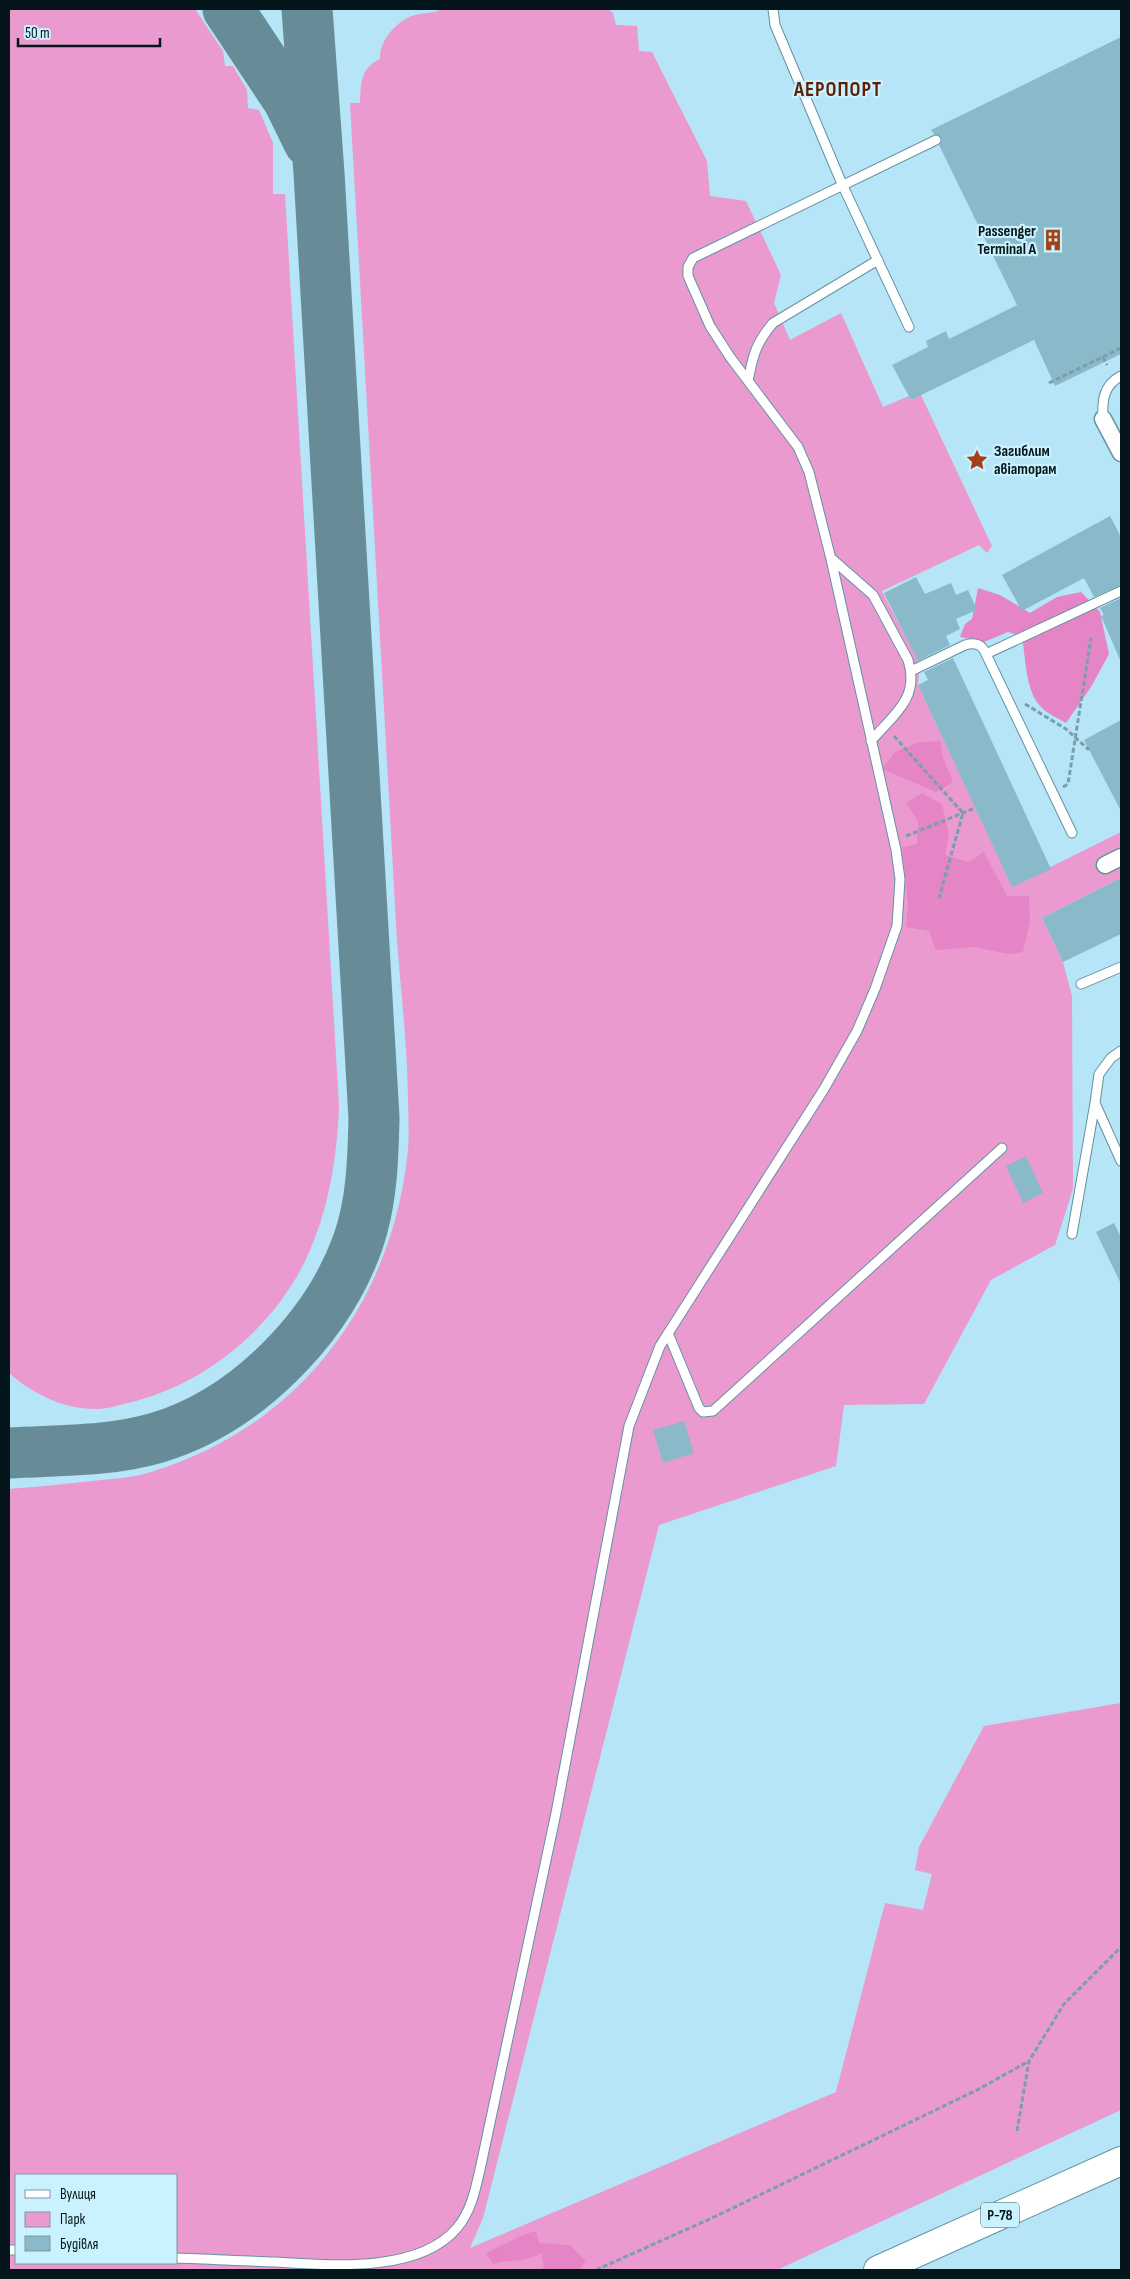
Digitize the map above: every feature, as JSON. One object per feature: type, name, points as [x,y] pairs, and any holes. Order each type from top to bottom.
[{"type":"highway","name":"Р-78","points":[[878,2270],[1121,2161]]},
{"type":"street","points":[[1103,420],[1117,435],[1121,453]]},
{"type":"street","points":[[1105,865],[1121,857]]},
{"type":"lane","points":[[773,9],[775,25],[842,184],[909,327]]},
{"type":"lane","points":[[178,2258],[336,2265],[363,2265],[384,2262],[423,2251],[444,2240],[457,2228],[468,2211],[481,2164],[556,1813],[629,1426],[648,1373],[668,1333],[824,1089],[856,1031],[875,989],[897,926],[900,879],[894,841],[815,492],[798,447],[748,381],[710,326],[688,276],[688,266],[693,258],[936,140]]},
{"type":"lane","points":[[748,381],[753,352],[762,336],[773,323],[878,260]]},
{"type":"lane","points":[[1103,420],[1102,405],[1105,391],[1115,379],[1121,376]]},
{"type":"lane","points":[[831,558],[873,595],[908,660],[911,671],[911,687],[904,703],[871,741]]},
{"type":"lane","points":[[986,654],[1121,590]]},
{"type":"lane","points":[[911,671],[972,643],[980,645],[1004,690],[1072,833]]},
{"type":"lane","points":[[1081,984],[1121,967]]},
{"type":"lane","points":[[1072,1234],[1099,1074],[1111,1058],[1121,1052]]},
{"type":"lane","points":[[1095,1103],[1121,1161]]},
{"type":"lane","points":[[668,1333],[699,1408],[702,1412],[713,1411],[1002,1148]]},
{"type":"path","points":[[1049,383],[1121,348]]},
{"type":"path","points":[[1103,356],[1107,366]]},
{"type":"path","points":[[1053,792],[1068,784],[1091,638]]},
{"type":"path","points":[[1004,690],[1090,750]]},
{"type":"path","points":[[885,725],[963,813]]},
{"type":"path","points":[[894,841],[975,808]]},
{"type":"path","points":[[939,898],[963,813]]},
{"type":"path","points":[[1017,2131],[1029,2061],[1064,2004],[1121,1947]]},
{"type":"path","points":[[596,2270],[712,2218],[962,2098],[1029,2061]]},
{"type":"green space","points":[[9,9],[195,9],[223,51],[225,66],[233,66],[247,90],[248,108],[259,110],[273,143],[273,194],[285,194],[339,1106],[334,1164],[321,1220],[307,1257],[293,1283],[256,1330],[210,1368],[184,1383],[128,1403],[102,1409],[86,1409],[62,1404],[28,1388],[9,1373]]},
{"type":"green space","points":[[439,9],[608,9],[613,13],[616,25],[637,26],[639,51],[652,52],[707,161],[710,196],[746,201],[781,275],[774,303],[790,340],[841,313],[883,407],[909,396],[910,400],[921,395],[992,546],[987,553],[979,545],[882,591],[920,664],[918,685],[1012,886],[1121,832],[1121,878],[1042,918],[1063,962],[1072,996],[1073,1189],[1055,1245],[991,1280],[924,1404],[844,1405],[836,1466],[659,1525],[483,2218],[470,2248],[836,2092],[885,1903],[923,1910],[932,1874],[915,1870],[919,1847],[984,1726],[1121,1703],[1121,2110],[777,2270],[9,2270],[9,1489],[114,1479],[151,1472],[203,1452],[250,1425],[291,1393],[327,1355],[356,1312],[380,1265],[397,1213],[407,1159],[409,1127],[405,1037],[397,941],[350,103],[360,103],[361,83],[365,72],[373,63],[380,59],[380,52],[390,32],[402,21],[415,15],[438,11]]},
{"type":"shaded area","points":[[978,588],[1000,595],[1030,613],[1057,597],[1081,592],[1100,612],[1109,654],[1091,687],[1066,723],[1044,710],[1036,701],[1027,675],[1022,637],[1008,632],[984,642],[960,637],[965,624],[972,619]]},
{"type":"shaded area","points":[[940,741],[943,758],[953,782],[936,792],[882,769],[895,752],[917,743]]},
{"type":"shaded area","points":[[922,793],[942,804],[949,835],[945,855],[968,862],[984,852],[1007,896],[1029,896],[1030,921],[1023,952],[1009,954],[974,947],[936,950],[929,931],[906,927],[908,904],[902,847],[917,844],[918,821],[906,803]]},
{"type":"shaded area","points":[[536,2231],[539,2243],[570,2245],[586,2261],[579,2270],[542,2270],[544,2266],[541,2253],[524,2260],[493,2264],[486,2253],[525,2234]]},
{"type":"building","name":"Passenger Terminal A","points":[[1121,37],[1121,354],[1055,386],[1034,340],[911,400],[892,365],[928,347],[926,341],[946,331],[949,339],[1017,305],[939,145],[942,141],[941,137],[934,134],[931,130]]},
{"type":"building","points":[[1110,516],[1121,537],[1121,585],[1094,597],[1084,578],[1022,611],[1002,575]]},
{"type":"building","points":[[916,577],[925,594],[951,583],[956,595],[968,590],[977,610],[956,619],[960,629],[946,636],[950,645],[918,661],[884,593]]},
{"type":"building","points":[[1121,598],[1121,662],[1101,616],[1104,615],[1100,608]]},
{"type":"building","points":[[953,658],[1051,869],[1012,887],[918,685],[928,680],[924,672]]},
{"type":"building","points":[[1121,720],[1121,811],[1084,740]]},
{"type":"building","points":[[1121,878],[1121,934],[1063,962],[1042,918]]},
{"type":"building","points":[[1026,1156],[1043,1193],[1023,1203],[1006,1166]]},
{"type":"building","points":[[1114,1223],[1121,1237],[1121,1284],[1096,1232]]},
{"type":"building","points":[[684,1421],[694,1453],[663,1463],[653,1430]]},
{"type":"taxiway","points":[[228,9],[289,101],[309,142]]},
{"type":"taxiway","points":[[9,1453],[82,1450],[138,1443],[189,1426],[221,1409],[279,1363],[304,1335],[326,1306],[344,1274],[363,1227],[369,1196],[374,1118],[319,173],[307,9]]},
{"type":"place","name":"Passenger Terminal A","points":[[1053,240]]},
{"type":"place","name":"Загиблим авіаторам","points":[[977,460]]},
{"type":"district","name":"АЕРОПОРТ","points":[[838,89]]}]
